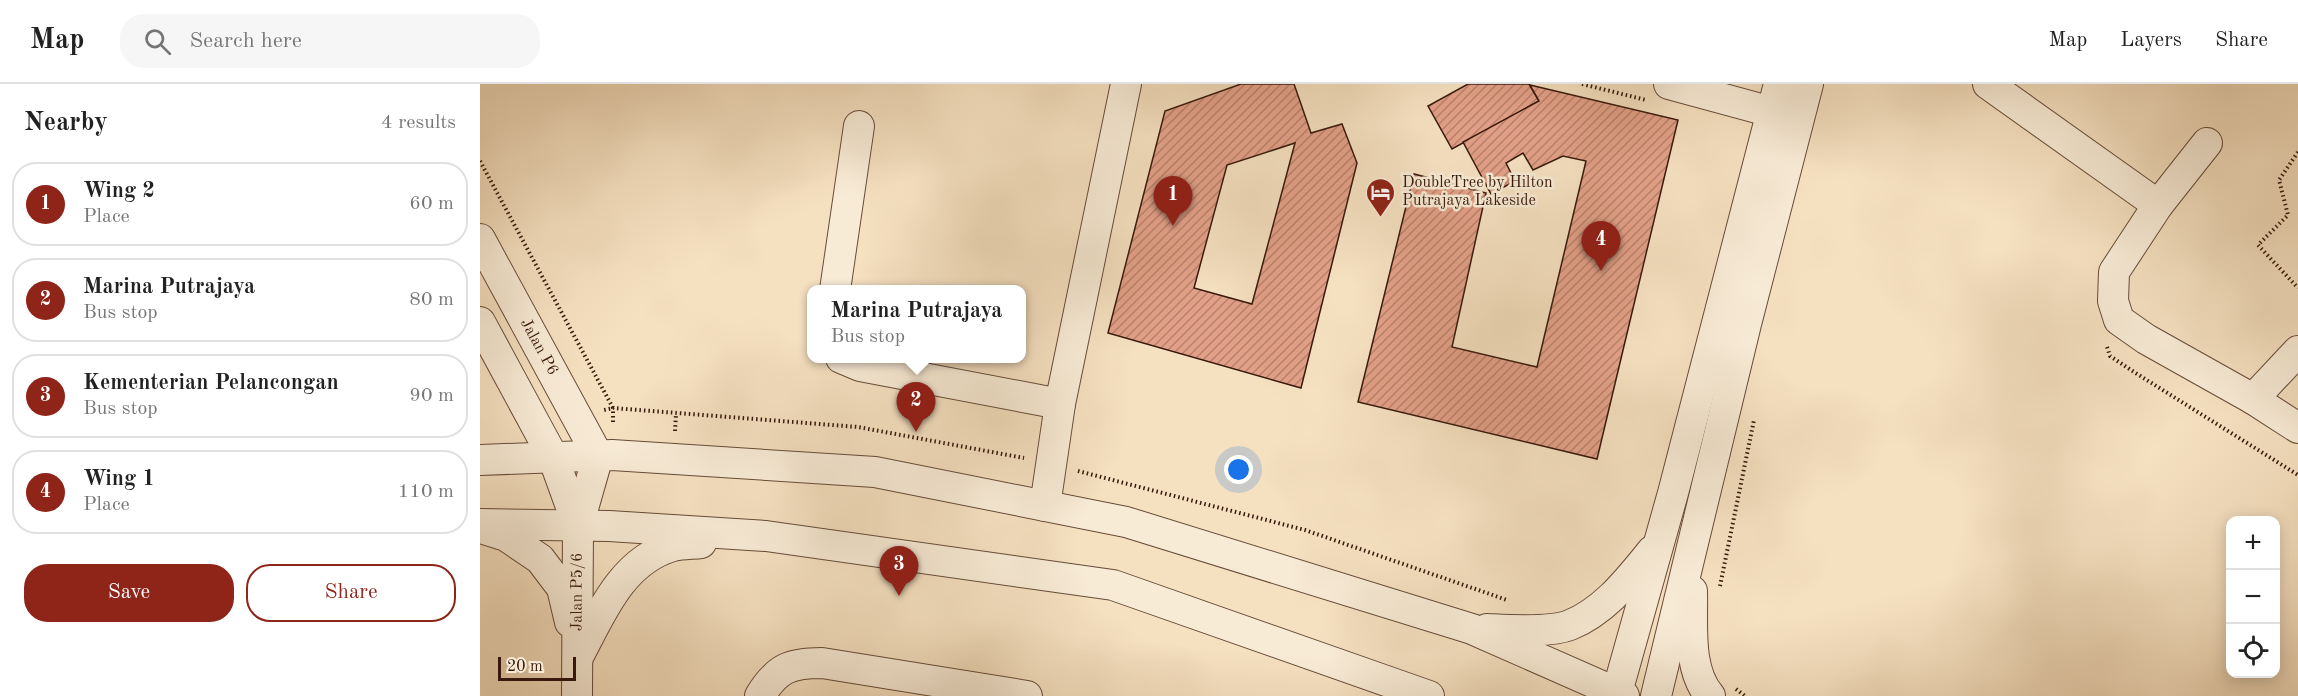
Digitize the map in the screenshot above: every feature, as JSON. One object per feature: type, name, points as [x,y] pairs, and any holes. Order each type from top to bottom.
[{"type":"street","points":[[1045,506],[1060,404],[1126,84]]},
{"type":"street","points":[[480,460],[612,455],[875,472],[1126,522],[1472,629],[1619,695],[1659,543],[1783,105],[1808,84]]},
{"type":"street","points":[[1988,84],[2158,205]]},
{"type":"street","points":[[1663,93],[1783,105]]},
{"type":"street","points":[[1656,696],[1692,549],[1783,105]]},
{"type":"street","points":[[837,285],[859,126]]},
{"type":"street","points":[[2207,143],[2158,205],[2115,272],[2113,301],[2119,320],[2146,339],[2253,399],[2298,428]]},
{"type":"street","name":"Jalan P6","points":[[480,240],[598,456]]},
{"type":"street","points":[[480,322],[553,457],[578,526]]},
{"type":"street","points":[[2253,399],[2298,351]]},
{"type":"street","points":[[853,363],[1060,404]]},
{"type":"street","points":[[578,526],[598,456]]},
{"type":"street","points":[[480,526],[578,526],[766,536],[1113,585],[1429,696]]},
{"type":"street","points":[[480,526],[506,536],[540,559],[562,588],[578,657]]},
{"type":"street","name":"Jalan P5/6","points":[[577,696],[578,526]]},
{"type":"street","points":[[578,657],[613,590],[644,559],[673,546],[766,536]]},
{"type":"street","points":[[1472,629],[1530,630],[1569,626],[1599,609],[1659,543]]},
{"type":"street","points":[[1692,549],[1695,671],[1701,686],[1720,690]]},
{"type":"street","points":[[760,696],[771,680],[785,668],[802,663],[822,663],[1027,696]]},
{"type":"street","points":[[1361,671],[1412,696]]},
{"type":"path","points":[[1582,84],[1663,93]]},
{"type":"path","points":[[2298,152],[2279,180],[2288,215],[2258,245],[2298,288]]},
{"type":"path","points":[[480,161],[613,408],[575,414]]},
{"type":"path","points":[[2119,320],[2107,346],[2110,356],[2298,475]]},
{"type":"path","points":[[1719,589],[1755,415]]},
{"type":"path","points":[[1720,690],[1745,696]]},
{"type":"building","points":[[1241,84],[1294,84],[1311,133],[1342,124],[1357,163],[1301,388],[1108,333],[1165,111]],"holes":[[[1295,143],[1252,304],[1194,288],[1227,165]]]},
{"type":"building","points":[[1468,84],[1529,84],[1539,101],[1452,149],[1428,106]]},
{"type":"building","points":[[1530,85],[1678,120],[1597,459],[1358,402],[1414,174],[1486,193],[1452,347],[1537,367],[1586,161],[1563,156],[1533,170],[1523,153],[1506,163],[1515,181],[1491,194],[1463,142],[1539,101]]},
{"type":"place","name":"DoubleTree by Hilton Putrajaya Lakeside","points":[[1381,218]]},
{"type":"place","name":"Wing 2","points":[[1173,226]]},
{"type":"place","name":"Wing 1","points":[[1601,271]]},
{"type":"place","name":"Marina Putrajaya","points":[[916,432]]},
{"type":"place","name":"Kementerian Pelancongan","points":[[899,596]]}]
